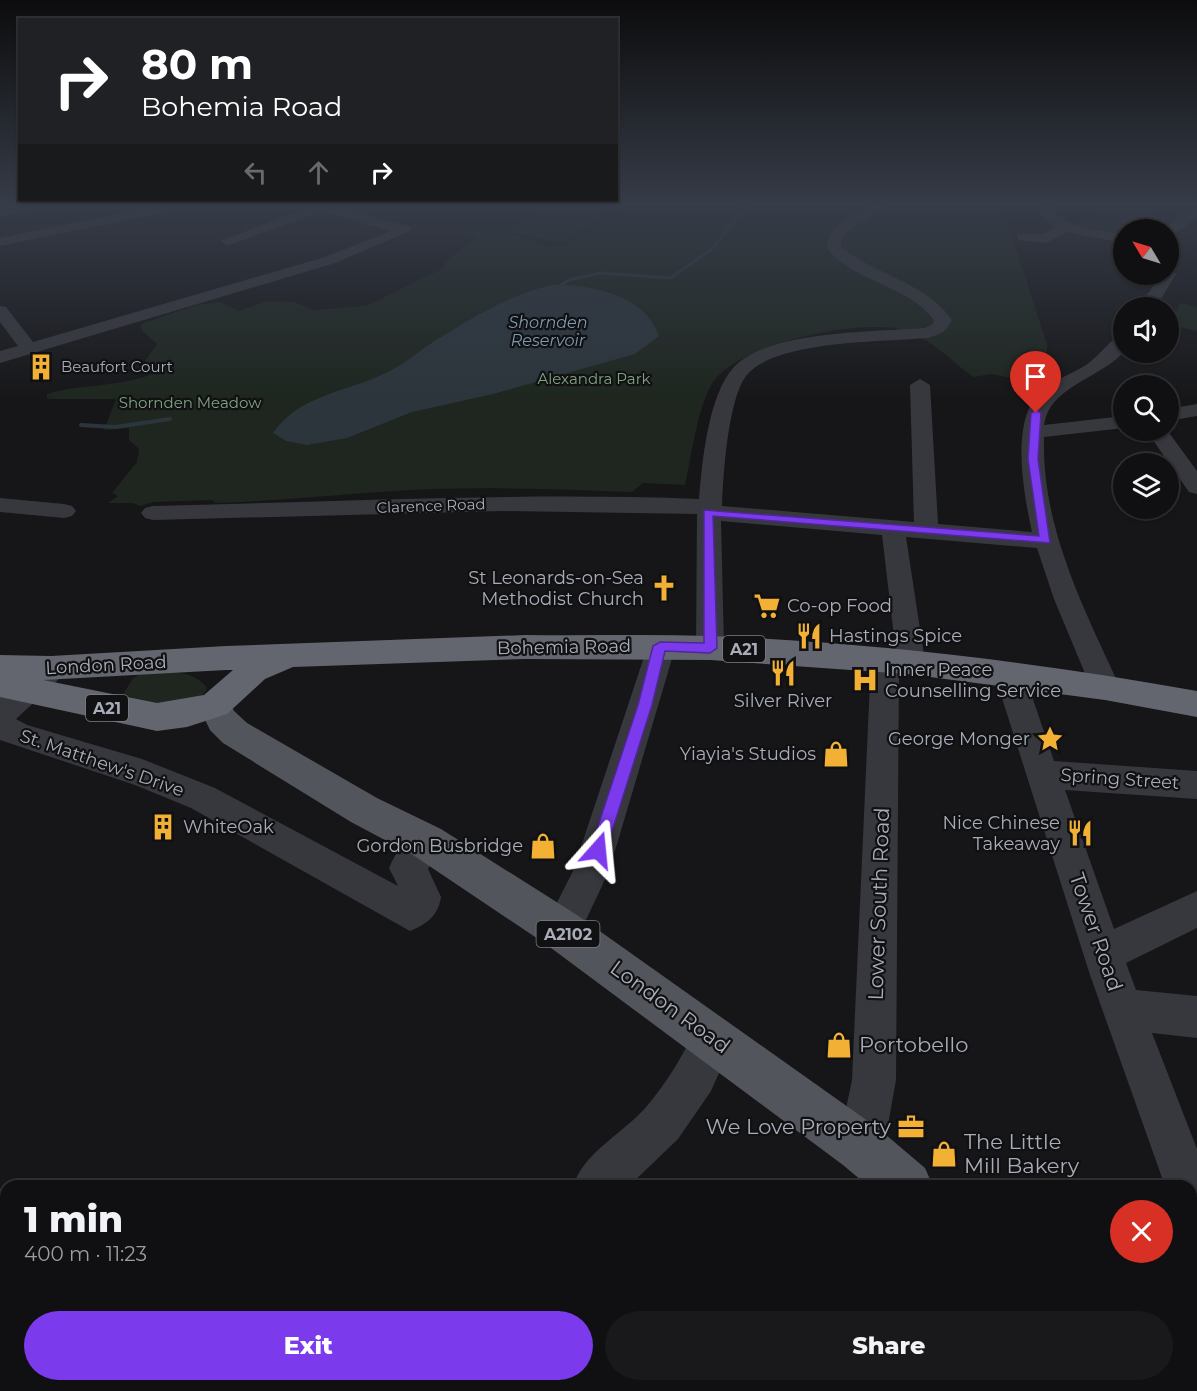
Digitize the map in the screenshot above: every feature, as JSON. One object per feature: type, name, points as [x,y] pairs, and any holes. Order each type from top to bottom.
[{"type":"highway","name":"Bohemia Road","points":[[181,662],[525,647],[710,648],[898,661],[1105,687],[1197,704]]},
{"type":"highway","name":"Bohemia Road","points":[[215,705],[254,670],[288,657]]},
{"type":"highway","name":"London Road","points":[[0,667],[27,681],[157,717],[215,705],[218,682],[212,674],[181,662],[27,681]]},
{"type":"main road","name":"London Road","points":[[215,705],[222,720],[235,733],[364,810],[427,842],[562,930],[861,1147],[900,1180]]},
{"type":"street","points":[[0,357],[293,271]]},
{"type":"street","points":[[710,648],[708,509],[720,427],[735,380],[744,368],[776,353],[826,340],[927,333],[938,330],[942,325],[943,320],[931,306],[896,284],[868,271]]},
{"type":"street","points":[[0,311],[30,349]]},
{"type":"street","points":[[1105,687],[1061,587],[1046,541],[1035,484],[1034,431],[1040,403],[1052,393],[1104,363],[1113,351]]},
{"type":"street","points":[[920,385],[926,531]]},
{"type":"street","points":[[1179,413],[1197,410]]},
{"type":"street","points":[[1034,431],[1062,431],[1113,424]]},
{"type":"street","points":[[1164,441],[1197,487]]},
{"type":"street","name":"Clarence Road","points":[[153,513],[515,503],[605,503],[708,509],[893,529],[1046,541]]},
{"type":"street","points":[[0,505],[64,511]]},
{"type":"street","name":"Lower South Road","points":[[861,1147],[874,1080],[898,661],[893,529]]},
{"type":"street","points":[[562,930],[577,908],[598,850],[648,696],[660,646]]},
{"type":"street","name":"Tower Road","points":[[1010,676],[1122,1009],[1186,1180]]},
{"type":"street","points":[[0,715],[27,681]]},
{"type":"street","name":"St. Matthew's Drive","points":[[0,725],[18,735],[142,773],[203,798],[403,911],[411,912],[420,908],[423,901],[421,890],[407,868],[427,842]]},
{"type":"street","name":"Spring Street","points":[[1044,774],[1197,785]]},
{"type":"street","points":[[1103,954],[1197,909]]},
{"type":"street","points":[[1122,1009],[1197,1017]]},
{"type":"street","points":[[602,1180],[662,1123],[696,1076],[713,1038]]},
{"type":"green space","name":"Alexandra Park","points":[[438,271],[1023,271],[1047,344],[1048,383],[1044,385],[992,374],[973,377],[932,344],[905,330],[885,327],[830,331],[770,346],[723,371],[710,387],[701,410],[685,485],[643,483],[632,492],[513,488],[424,489],[238,502],[216,503],[212,500],[154,502],[140,506],[133,503],[108,503],[118,496],[112,493],[137,462],[139,449],[129,440],[129,428],[104,430],[116,399],[47,399],[47,394],[128,381],[155,373],[145,361],[157,344],[142,331],[141,324],[197,305],[220,302],[239,311],[267,301],[295,302],[313,310],[366,306]]},
{"type":"green space","points":[[1180,303],[1197,307],[1197,331],[1179,327]]},
{"type":"green space","points":[[145,672],[187,674],[207,688],[201,697],[182,705],[171,706],[126,699],[124,693],[133,678]]},
{"type":"water","name":"Shornden Reservoir","points":[[552,285],[600,290],[630,302],[652,322],[659,336],[635,354],[493,394],[412,412],[347,438],[307,445],[286,441],[273,433],[284,420],[311,402],[388,372],[491,308],[521,294]]},
{"type":"waterway","points":[[561,285],[569,280],[601,273],[670,278],[680,271]]},
{"type":"waterway","points":[[81,425],[115,427],[170,419]]},
{"type":"place","name":"Beaufort Court","points":[[41,367]]},
{"type":"place","name":"St Leonards-on-Sea Methodist Church","points":[[664,588]]},
{"type":"place","name":"Co-op Food","points":[[767,606]]},
{"type":"place","name":"Hastings Spice","points":[[809,636]]},
{"type":"place","name":"Silver River","points":[[783,673]]},
{"type":"place","name":"Inner Peace Counselling Service","points":[[865,680]]},
{"type":"place","name":"George Monger","points":[[1050,739]]},
{"type":"place","name":"Yiayia's Studios","points":[[836,754]]},
{"type":"place","name":"WhiteOak","points":[[163,827]]},
{"type":"place","name":"Nice Chinese Takeaway","points":[[1080,833]]},
{"type":"place","name":"Gordon Busbridge","points":[[543,846]]},
{"type":"place","name":"Portobello","points":[[839,1045]]},
{"type":"place","name":"We Love Property","points":[[911,1127]]},
{"type":"place","name":"The Little Mill Bakery","points":[[944,1154]]},
{"type":"route","points":[[598,850],[656,670],[660,646],[710,648],[708,512],[1046,541],[1035,484],[1033,459],[1036,413]]},
{"type":"park label","name":"Shornden Meadow","points":[[190,403]]}]
